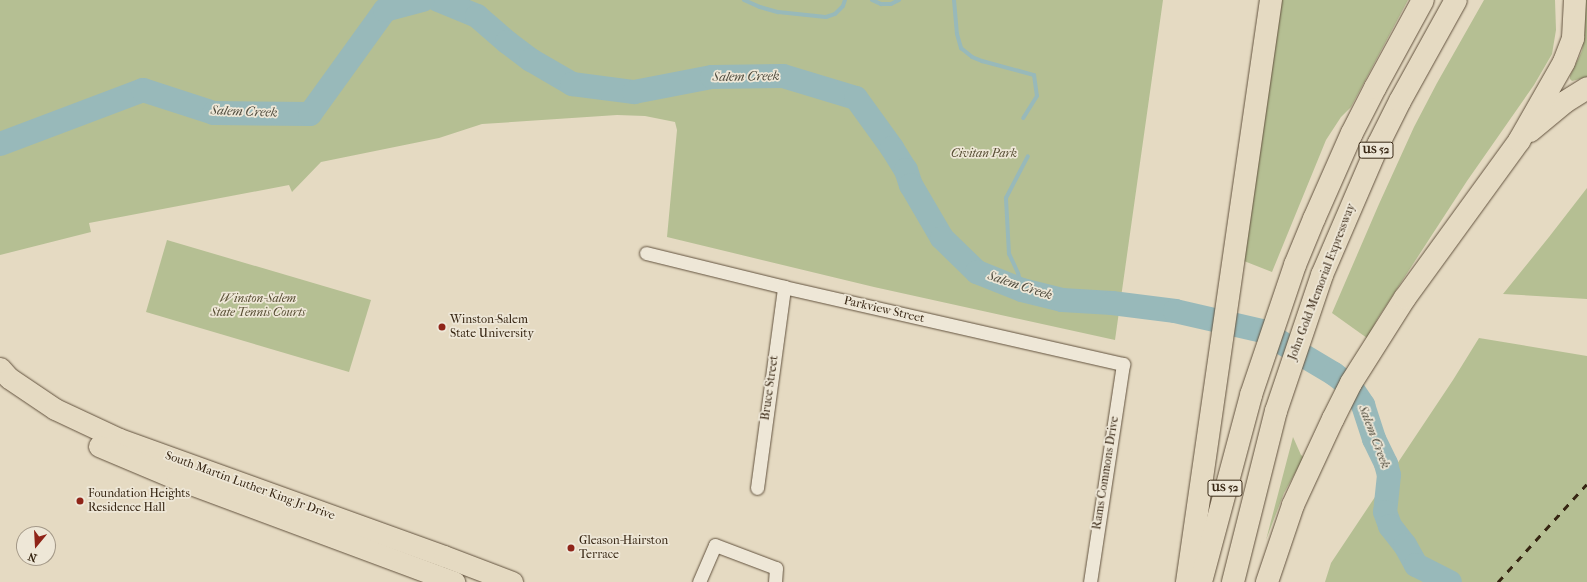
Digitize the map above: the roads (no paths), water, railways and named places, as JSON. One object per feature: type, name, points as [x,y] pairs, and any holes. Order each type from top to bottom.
[{"type":"highway","points":[[1187,582],[1271,0]]},
{"type":"highway","name":"US 52","points":[[1201,582],[1251,395],[1286,291],[1314,219],[1352,133],[1423,0]]},
{"type":"highway","name":"John Gold Memorial Expressway","points":[[1233,582],[1276,411],[1310,307],[1340,230],[1378,145],[1456,0]]},
{"type":"highway","points":[[1267,582],[1293,505],[1351,383],[1405,298],[1519,141],[1569,51],[1575,24],[1575,0]]},
{"type":"highway","points":[[1519,141],[1565,102],[1587,88]]},
{"type":"main road","name":"South Martin Luther King Jr Drive","points":[[0,368],[9,378],[55,409],[119,439],[512,582]]},
{"type":"main road","name":"South Martin Luther King Jr Drive","points":[[0,385],[54,424],[97,445],[177,479],[454,582]]},
{"type":"street","name":"Parkview Street","points":[[646,253],[784,287],[1124,364]]},
{"type":"street","name":"Bruce Street","points":[[756,488],[784,287]]},
{"type":"street","name":"Rams Commons Drive","points":[[1090,582],[1124,364]]},
{"type":"street","points":[[700,582],[715,545],[776,568],[775,582]]},
{"type":"waterway","name":"Salem Creek","points":[[0,144],[143,90],[214,113],[310,114],[385,10],[423,0]]},
{"type":"waterway","name":"Salem Creek","points":[[438,0],[477,16],[507,42],[531,60],[572,84],[634,92],[712,77],[783,76],[856,98],[906,170],[911,185],[942,238],[977,272],[1022,290],[1062,300],[1112,303],[1175,311],[1262,331],[1334,374],[1351,387],[1363,405],[1374,439],[1386,464],[1389,475],[1385,512],[1390,526],[1405,545],[1416,565],[1450,582]]},
{"type":"waterway","points":[[744,0],[760,7],[778,12],[826,17],[835,14],[843,6],[845,0]]},
{"type":"waterway","points":[[872,0],[881,4],[891,4],[899,0]]},
{"type":"waterway","points":[[954,0],[957,34],[961,48],[972,57],[982,61],[1034,75],[1037,96],[1023,118]]},
{"type":"waterway","points":[[1022,290],[1018,273],[1009,254],[1006,198],[1028,156]]},
{"type":"railway","points":[[1498,582],[1587,484]]},
{"type":"place","name":"Winston-Salem State University","points":[[442,327]]},
{"type":"place","name":"Foundation Heights Residence Hall","points":[[80,501]]},
{"type":"place","name":"Gleason-Hairston Terrace","points":[[571,548]]},
{"type":"park label","name":"Civitan Park","points":[[984,154]]},
{"type":"park label","name":"Winston-Salem State Tennis Courts","points":[[258,306]]}]
